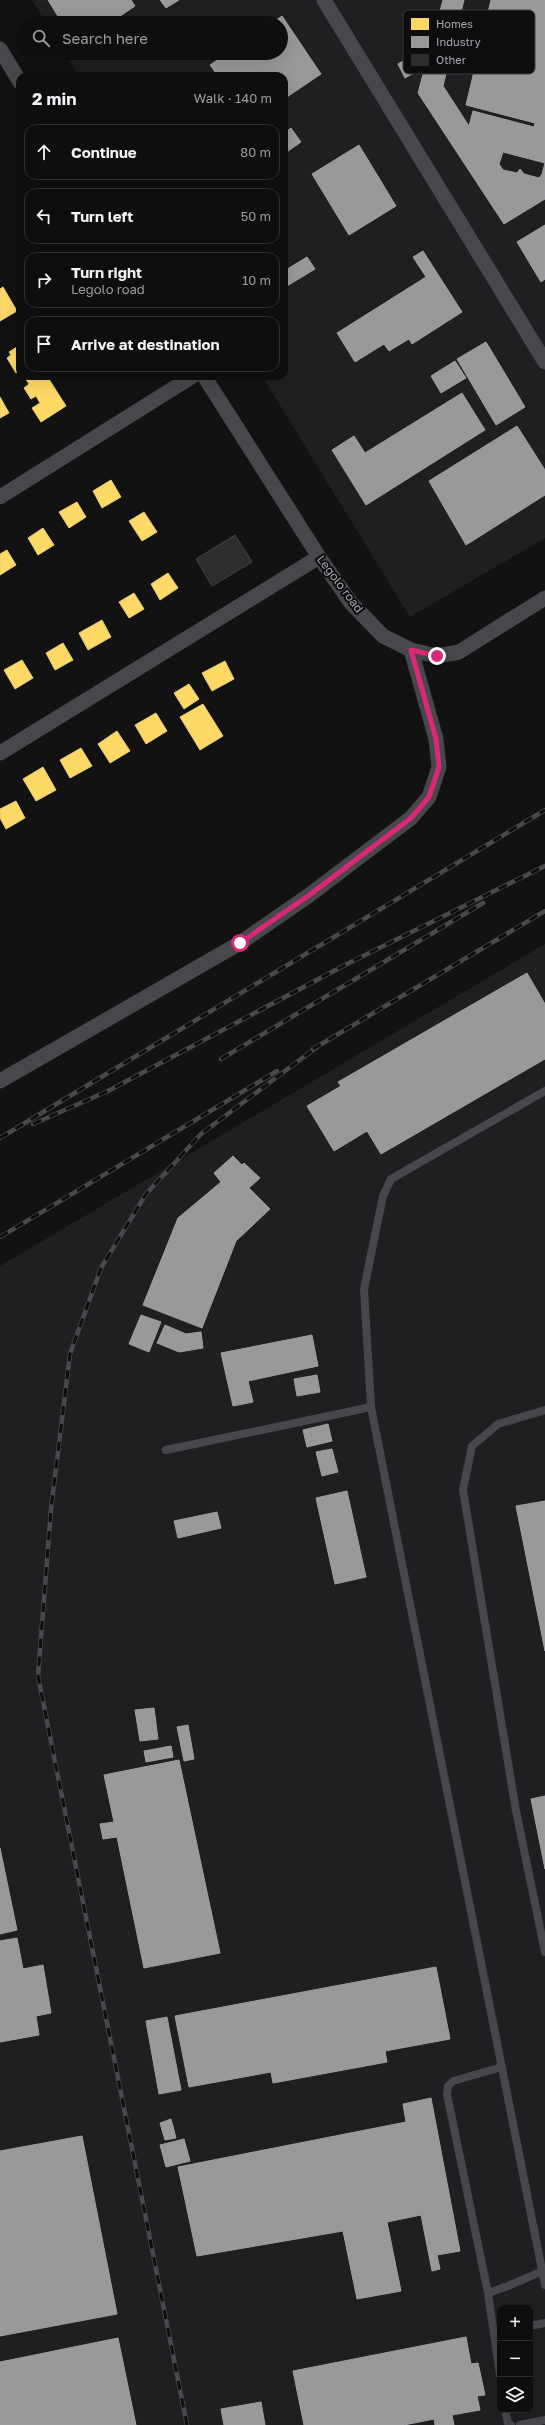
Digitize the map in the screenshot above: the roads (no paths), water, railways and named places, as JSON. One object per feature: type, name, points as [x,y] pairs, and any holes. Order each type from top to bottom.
[{"type":"street","points":[[324,0],[545,362]]},
{"type":"street","points":[[0,50],[16,76]]},
{"type":"street","points":[[0,497],[187,380]]},
{"type":"street","name":"Legolo road","points":[[207,380],[319,557],[352,603],[383,636],[411,650],[437,656],[459,652],[545,598]]},
{"type":"street","points":[[0,753],[319,557]]},
{"type":"street","points":[[0,1081],[240,943],[308,896],[411,818],[429,797],[439,767],[436,739],[411,650]]},
{"type":"lane","points":[[545,1091],[391,1179],[383,1196],[364,1288],[371,1407],[502,2067],[544,2270],[545,2285]]},
{"type":"lane","points":[[166,1450],[371,1407]]},
{"type":"lane","points":[[545,1410],[498,1424],[472,1446],[464,1490],[516,1811],[545,1952]]},
{"type":"lane","points":[[497,2332],[447,2094],[448,2086],[453,2081],[502,2067]]},
{"type":"lane","points":[[488,2293],[544,2270]]},
{"type":"lane","points":[[533,2325],[545,2323]]},
{"type":"lane","points":[[506,2413],[508,2423],[511,2425]]},
{"type":"lane","points":[[520,2425],[545,2420]]},
{"type":"railway","points":[[0,1138],[545,810]]},
{"type":"railway","points":[[33,1124],[108,1091],[347,964],[545,866]]},
{"type":"railway","points":[[221,1059],[483,903]]},
{"type":"railway","points":[[313,1049],[545,911]]},
{"type":"railway","points":[[187,2425],[38,1676],[51,1509],[70,1354],[101,1268],[146,1194],[201,1134],[317,1047]]},
{"type":"railway","points":[[0,1237],[277,1071]]}]
